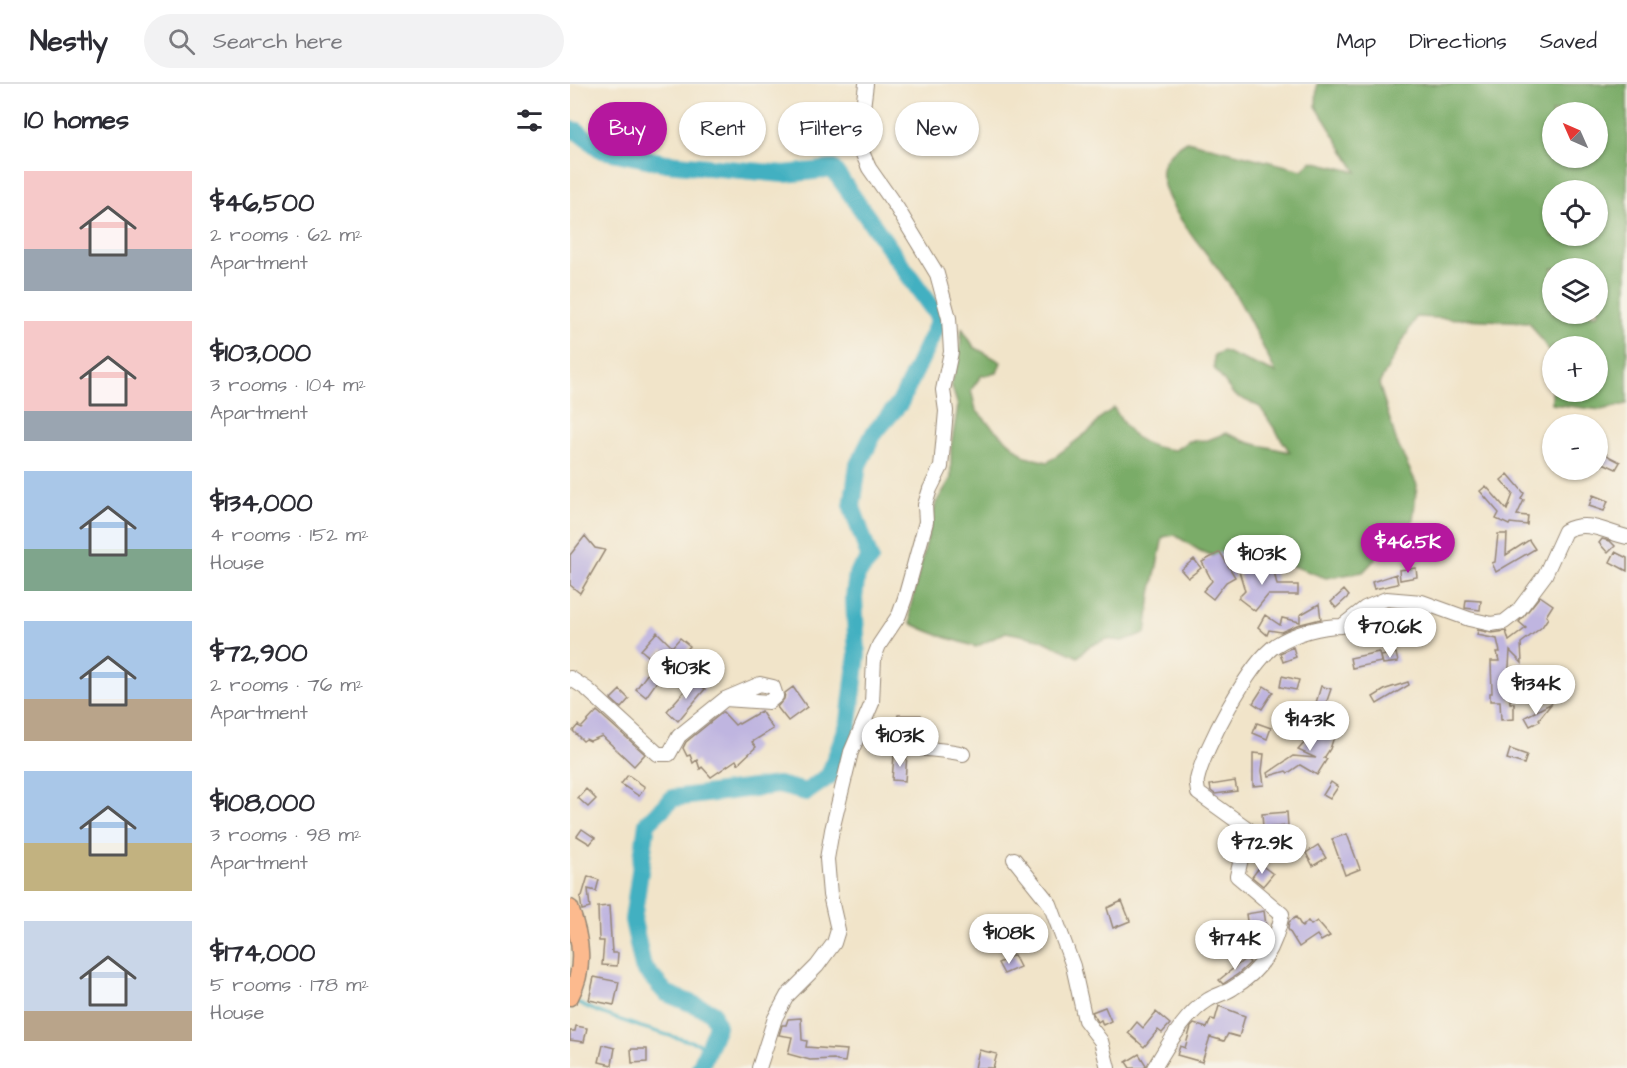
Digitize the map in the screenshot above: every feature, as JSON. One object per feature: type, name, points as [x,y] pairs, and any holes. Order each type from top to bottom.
[{"type":"main road","points":[[570,908],[577,927],[581,950],[580,968],[572,993]]},
{"type":"street","points":[[759,1068],[776,1018],[787,996],[817,966],[834,943],[838,930],[830,895],[827,859],[851,752],[872,703],[874,658],[879,645],[899,615],[905,598],[926,522],[925,505],[941,467],[946,411],[943,390],[951,352],[949,318],[937,274],[897,208],[869,168],[862,152],[860,132],[866,84]]},
{"type":"street","points":[[1154,1068],[1180,1027],[1208,1000],[1233,988],[1258,971],[1277,938],[1282,914],[1238,876],[1248,829],[1198,793],[1197,781],[1214,737],[1232,703],[1265,655],[1276,645],[1304,633],[1329,626],[1342,626],[1365,608],[1386,599],[1422,602],[1469,620],[1491,624],[1504,622],[1518,611],[1545,575],[1564,531],[1577,526],[1589,526],[1627,537]]},
{"type":"street","points":[[570,678],[587,689],[658,754],[669,754],[680,736],[725,699]]},
{"type":"street","points":[[865,723],[890,742],[923,749],[946,749],[963,754]]},
{"type":"street","points":[[1014,859],[1050,904],[1073,966],[1085,1020],[1101,1041],[1108,1068]]},
{"type":"green space","points":[[1317,84],[1627,84],[1627,404],[1601,410],[1552,404],[1552,402],[1608,402],[1608,336],[1542,336],[1542,341],[1529,322],[1416,317],[1379,384],[1397,443],[1417,485],[1413,520],[1363,572],[1326,578],[1287,564],[1237,565],[1200,551],[1175,535],[1163,537],[1151,594],[1146,633],[1122,641],[1106,639],[1088,647],[1078,657],[1040,639],[1006,632],[976,647],[935,634],[911,623],[910,609],[936,503],[951,478],[951,447],[958,406],[951,384],[959,359],[962,328],[974,347],[1001,362],[997,373],[981,376],[971,390],[976,410],[1026,457],[1048,462],[1093,428],[1100,418],[1114,408],[1131,433],[1138,439],[1163,449],[1175,450],[1189,441],[1208,440],[1226,433],[1250,443],[1290,452],[1260,407],[1234,395],[1214,368],[1214,355],[1223,351],[1276,373],[1231,287],[1173,206],[1162,177],[1163,165],[1177,148],[1187,141],[1302,170],[1312,161],[1357,172],[1316,106]]},
{"type":"building","points":[[1608,455],[1620,462],[1616,469],[1608,465]]},
{"type":"building","points":[[1508,474],[1524,493],[1521,499],[1524,500],[1517,515],[1528,516],[1527,525],[1510,523],[1509,525],[1496,519],[1499,513],[1480,491],[1486,486],[1507,510],[1513,494],[1501,480]]},
{"type":"building","points":[[1593,495],[1608,501],[1604,511],[1589,506]]},
{"type":"building","points":[[1498,534],[1507,534],[1506,555],[1529,540],[1535,549],[1496,572],[1492,563],[1495,562]]},
{"type":"building","points":[[585,536],[595,548],[605,550],[580,593],[570,585],[570,555]]},
{"type":"building","points":[[1602,539],[1610,541],[1615,546],[1608,553],[1599,543]]},
{"type":"building","points":[[1220,552],[1235,577],[1226,582],[1213,599],[1203,591],[1212,581],[1202,562]]},
{"type":"building","points":[[1615,552],[1627,558],[1627,571],[1610,562]]},
{"type":"building","points":[[1194,559],[1201,568],[1188,578],[1181,570]]},
{"type":"building","points":[[1273,566],[1277,585],[1298,585],[1298,595],[1268,595],[1255,611],[1238,598],[1245,591],[1239,571],[1251,567],[1252,569]]},
{"type":"building","points":[[1416,568],[1417,577],[1400,580],[1399,570]]},
{"type":"building","points":[[1396,574],[1398,584],[1374,589],[1372,582]]},
{"type":"building","points":[[1344,590],[1349,596],[1336,608],[1331,602]]},
{"type":"building","points":[[1540,596],[1553,605],[1542,627],[1521,643],[1522,663],[1510,651],[1508,682],[1510,703],[1514,703],[1514,719],[1501,720],[1500,701],[1490,701],[1491,661],[1499,661],[1497,652],[1500,652],[1497,639],[1477,635],[1478,630],[1492,633],[1506,631],[1509,641],[1526,628],[1519,622]]},
{"type":"building","points":[[1466,600],[1481,601],[1480,610],[1465,608]]},
{"type":"building","points":[[1319,604],[1321,619],[1281,632],[1269,630],[1267,635],[1258,627],[1265,615],[1280,625],[1282,618],[1300,622],[1300,615]]},
{"type":"building","points":[[657,632],[672,647],[680,638],[690,646],[677,661],[663,649],[653,660],[641,650]]},
{"type":"building","points":[[1293,647],[1296,657],[1283,662],[1280,653]]},
{"type":"building","points":[[1379,652],[1381,662],[1352,668],[1350,658]]},
{"type":"building","points":[[1396,653],[1398,662],[1383,664],[1381,656]]},
{"type":"building","points":[[648,673],[658,680],[646,697],[636,689]]},
{"type":"building","points":[[1282,676],[1299,680],[1296,690],[1280,687]]},
{"type":"building","points":[[694,680],[705,689],[678,721],[667,711]]},
{"type":"building","points":[[1408,682],[1409,685],[1377,704],[1373,697],[1386,689]]},
{"type":"building","points":[[1264,686],[1273,692],[1262,709],[1253,703]]},
{"type":"building","points":[[1321,686],[1331,689],[1319,724],[1295,716],[1298,707],[1313,713]]},
{"type":"building","points":[[793,687],[807,707],[788,721],[777,707],[784,699],[785,693]]},
{"type":"building","points":[[620,690],[629,699],[621,708],[611,699]]},
{"type":"building","points":[[1552,703],[1539,719],[1540,721],[1530,726],[1525,717]]},
{"type":"building","points":[[597,711],[645,754],[634,766],[602,736],[583,741],[573,731],[578,725],[581,728]]},
{"type":"building","points":[[761,711],[773,729],[752,742],[756,747],[738,764],[736,760],[711,777],[702,767],[700,769],[697,760],[693,763],[690,755],[687,756],[683,748],[686,742],[723,712],[735,725]]},
{"type":"building","points":[[898,715],[921,715],[920,736],[893,732]]},
{"type":"building","points":[[1257,723],[1271,728],[1267,739],[1253,733]]},
{"type":"building","points":[[1312,723],[1336,731],[1330,749],[1324,758],[1327,759],[1317,775],[1300,765],[1288,773],[1286,771],[1269,776],[1268,773],[1293,756],[1316,758],[1298,750],[1306,741]]},
{"type":"building","points":[[1510,749],[1527,755],[1524,764],[1507,759]]},
{"type":"building","points":[[1253,753],[1264,754],[1262,771],[1264,785],[1253,786]]},
{"type":"building","points":[[894,755],[907,755],[905,781],[892,780]]},
{"type":"building","points":[[628,775],[645,787],[639,796],[621,784]]},
{"type":"building","points":[[1235,781],[1237,791],[1215,794],[1211,791],[1210,785]]},
{"type":"building","points":[[1331,782],[1338,787],[1330,799],[1323,795]]},
{"type":"building","points":[[586,789],[596,799],[588,807],[578,798]]},
{"type":"building","points":[[1287,812],[1288,826],[1263,828],[1262,814]]},
{"type":"building","points":[[582,829],[595,838],[590,844],[577,836]]},
{"type":"building","points":[[1347,834],[1360,869],[1345,875],[1332,839]]},
{"type":"building","points":[[1318,845],[1326,858],[1313,866],[1306,853]]},
{"type":"building","points":[[1261,865],[1273,874],[1263,886],[1252,877]]},
{"type":"building","points":[[588,876],[599,880],[596,891],[588,889],[590,908],[582,910],[580,897]]},
{"type":"building","points":[[1122,901],[1130,921],[1113,928],[1107,908]]},
{"type":"building","points":[[609,906],[612,953],[618,953],[617,966],[602,965],[604,941],[599,941],[598,907]]},
{"type":"building","points":[[1264,911],[1267,932],[1249,935],[1246,914]]},
{"type":"building","points":[[1296,917],[1302,927],[1308,921],[1311,925],[1317,921],[1330,936],[1321,941],[1317,935],[1299,947],[1288,929],[1289,922]]},
{"type":"building","points":[[1014,955],[1020,967],[1004,974],[998,963]]},
{"type":"building","points":[[1245,959],[1250,963],[1238,974],[1223,984],[1219,980]]},
{"type":"building","points":[[594,977],[619,982],[614,1005],[589,1000]]},
{"type":"building","points":[[1219,1006],[1245,1016],[1239,1037],[1228,1034],[1224,1041],[1210,1037],[1202,1062],[1177,1055],[1180,1046],[1185,1048],[1191,1027],[1194,1024],[1207,1028],[1211,1019],[1215,1020]]},
{"type":"building","points":[[1105,1007],[1111,1021],[1103,1025],[1101,1020],[1098,1022],[1092,1012]]},
{"type":"building","points":[[1156,1012],[1170,1024],[1162,1033],[1158,1030],[1144,1047],[1128,1033],[1137,1022],[1143,1028]]},
{"type":"building","points":[[801,1018],[802,1040],[807,1041],[806,1047],[847,1050],[845,1062],[834,1059],[810,1060],[788,1054],[792,1037],[779,1035],[782,1025],[786,1025],[788,1019]]},
{"type":"building","points":[[576,1026],[587,1028],[584,1042],[570,1040],[570,1031],[575,1031]]},
{"type":"building","points":[[603,1045],[615,1048],[612,1065],[599,1062]]},
{"type":"building","points":[[631,1049],[647,1049],[647,1062],[632,1063]]},
{"type":"building","points":[[979,1050],[997,1054],[993,1068],[975,1068]]},
{"type":"building","points":[[1139,1054],[1146,1065],[1145,1068],[1130,1068],[1126,1062]]},
{"type":"waterway","points":[[570,130],[577,131],[602,150],[666,163],[784,174],[833,169],[940,319],[900,403],[874,433],[858,465],[852,507],[870,559],[857,574],[854,598],[857,655],[849,722],[829,776],[806,792],[778,785],[673,798],[647,823],[633,920],[643,967],[666,993],[712,1012],[717,1026],[700,1068]]},
{"type":"waterway","points":[[572,1001],[639,1026],[709,1046]]}]
